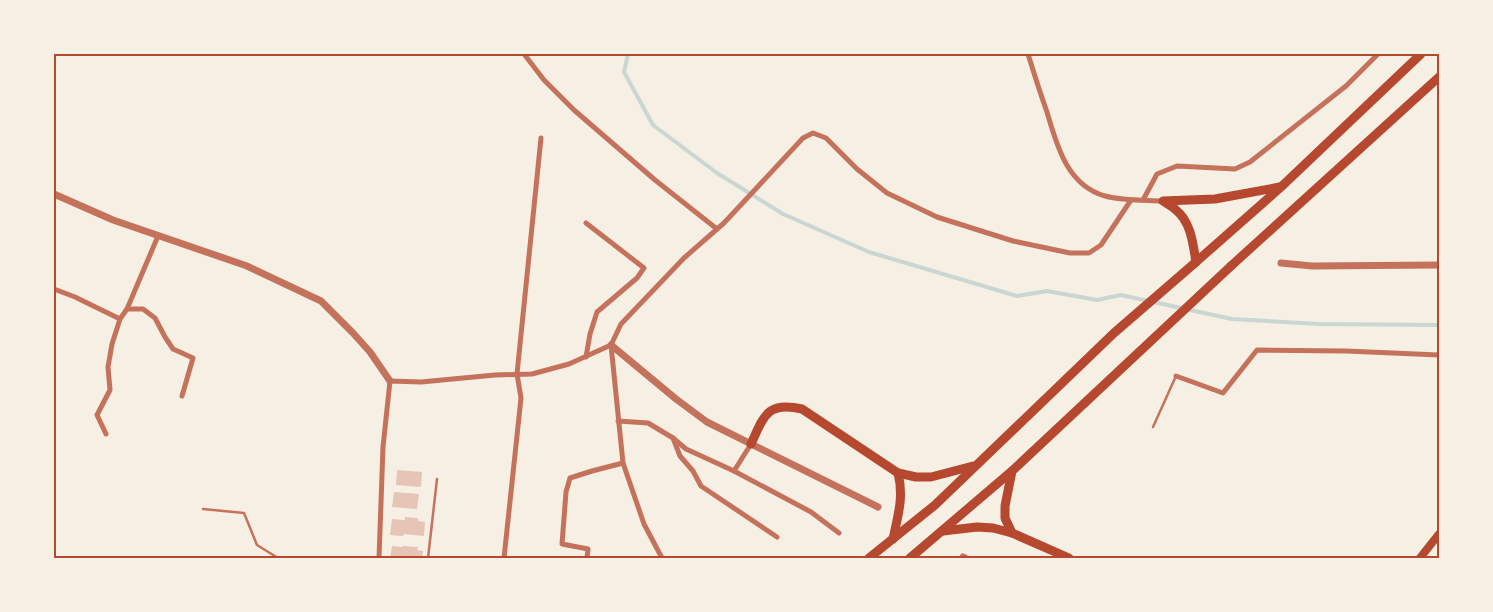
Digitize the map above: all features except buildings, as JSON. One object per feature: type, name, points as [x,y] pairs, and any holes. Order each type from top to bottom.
[{"type":"main road","points":[[870,558],[935,505],[1114,333],[1280,187],[1421,54]]},
{"type":"main road","points":[[910,558],[1012,471],[1154,337],[1439,77]]},
{"type":"main road","points":[[1163,201],[1215,199],[1280,187]]},
{"type":"main road","points":[[1163,201],[1177,210],[1186,220],[1196,262]]},
{"type":"main road","points":[[750,444],[763,418],[773,409],[786,406],[802,409],[898,473],[931,478],[976,465]]},
{"type":"main road","points":[[1012,471],[1005,506],[1005,518],[1012,533]]},
{"type":"main road","points":[[893,539],[901,498],[898,473]]},
{"type":"main road","points":[[943,531],[977,527],[993,528],[1012,533],[1069,558]]},
{"type":"main road","points":[[1420,558],[1439,534]]},
{"type":"street","points":[[524,54],[544,80],[574,110],[655,180],[717,229]]},
{"type":"street","points":[[1028,54],[1060,154],[1072,173],[1084,186],[1104,196],[1131,200],[1163,201]]},
{"type":"street","points":[[1143,200],[1157,174],[1177,166],[1235,168],[1250,162],[1346,86],[1378,54]]},
{"type":"street","points":[[662,558],[644,524],[623,463],[611,345],[621,324],[684,258],[724,223],[803,138],[813,133],[826,138],[857,169],[887,193],[937,217],[1013,241],[1070,253],[1089,253],[1101,246],[1131,200]]},
{"type":"street","points":[[504,558],[521,398],[517,374],[541,138]]},
{"type":"street","points":[[54,194],[113,220],[247,266],[321,302],[370,352],[390,381],[383,447],[379,558]]},
{"type":"street","points":[[586,223],[644,268],[637,278],[597,312],[590,334],[586,358]]},
{"type":"street","points":[[106,434],[97,415],[110,390],[108,366],[112,344],[120,319],[127,309],[158,236]]},
{"type":"street","points":[[1281,263],[1312,266],[1439,266]]},
{"type":"street","points":[[54,289],[120,319]]},
{"type":"street","points":[[127,309],[143,310],[155,318],[174,349],[193,358],[182,396]]},
{"type":"street","points":[[390,381],[422,382],[532,374],[586,358],[611,345]]},
{"type":"street","points":[[611,345],[676,399],[708,422],[878,507]]},
{"type":"street","points":[[1176,376],[1223,393],[1257,350],[1439,355]]},
{"type":"street","points":[[618,421],[648,423],[686,448],[811,512],[839,533]]},
{"type":"street","points":[[673,438],[680,456],[693,471],[701,486],[777,537]]},
{"type":"street","points":[[734,471],[750,444]]},
{"type":"street","points":[[587,558],[588,549],[562,544],[566,492],[570,478],[592,470],[623,463]]},
{"type":"lane","points":[[1153,427],[1176,376]]},
{"type":"lane","points":[[428,558],[437,479]]},
{"type":"lane","points":[[202,509],[244,513],[257,545],[278,558]]},
{"type":"waterway","points":[[628,54],[624,72],[653,125],[717,173],[783,214],[869,252],[1017,296],[1047,291],[1097,300],[1121,295],[1232,319],[1319,324],[1439,325]]}]
